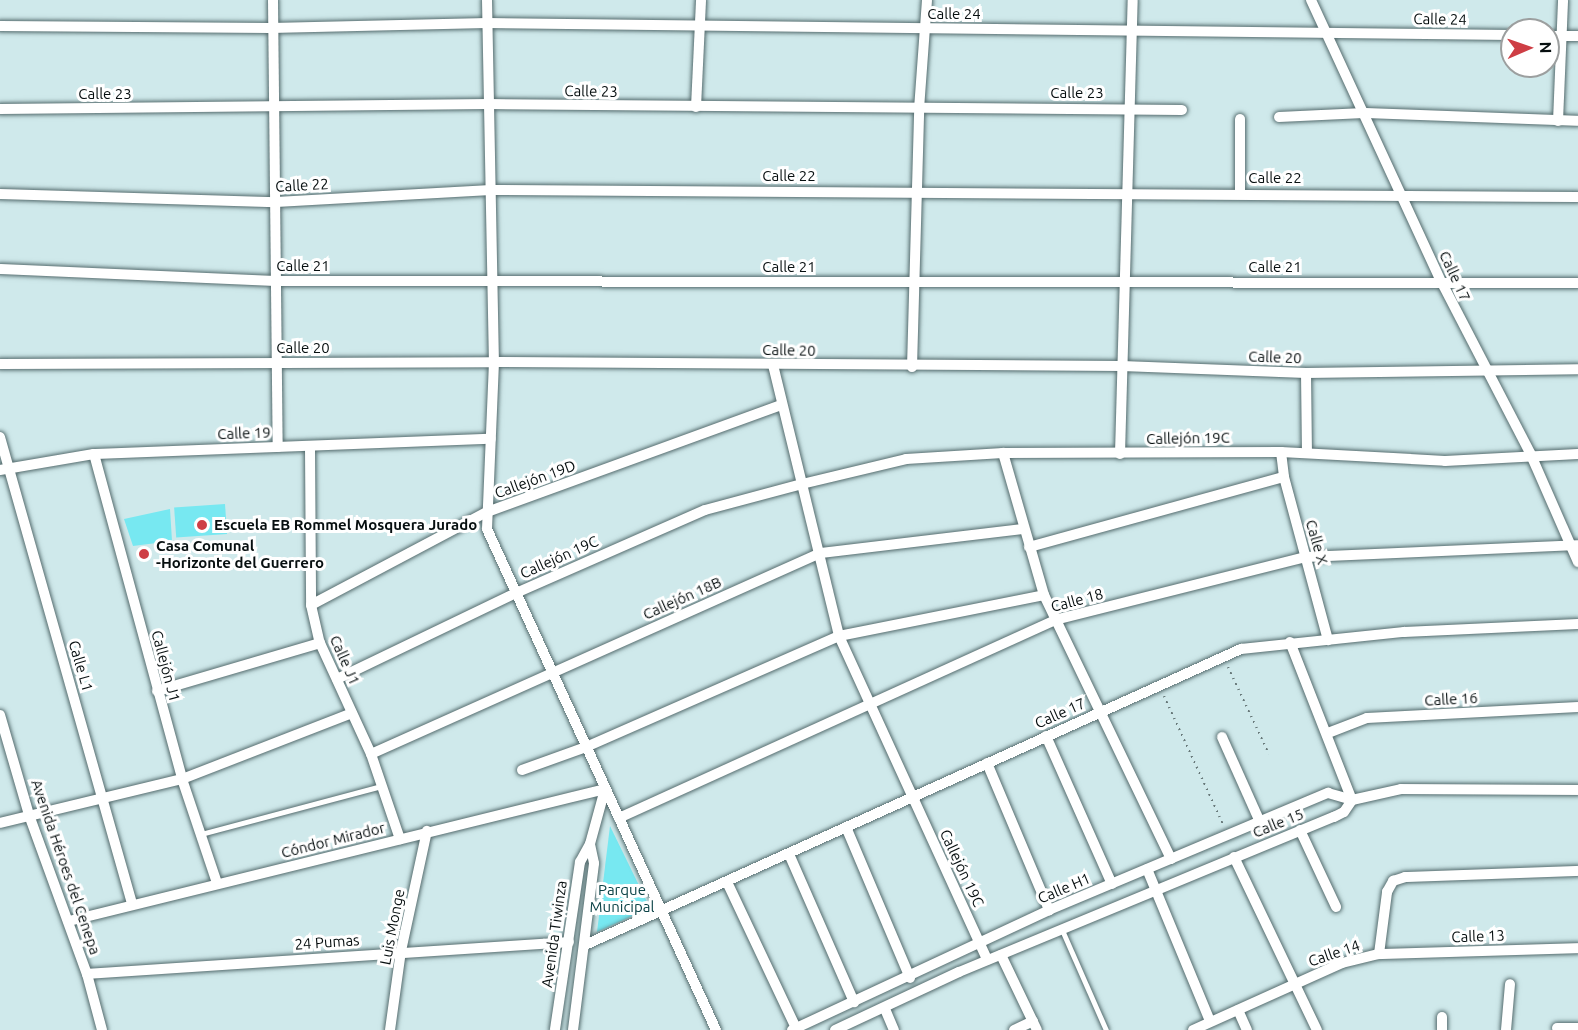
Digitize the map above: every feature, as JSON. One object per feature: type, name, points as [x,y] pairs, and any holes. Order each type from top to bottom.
[{"type":"street","points":[[273,0],[271,28],[276,201],[278,447]]},
{"type":"street","points":[[487,0],[494,362],[487,530],[716,1030]]},
{"type":"street","points":[[696,107],[701,0]]},
{"type":"street","points":[[912,367],[919,108],[927,0]]},
{"type":"street","points":[[1120,454],[1133,0]]},
{"type":"street","name":"Calle 17","points":[[1311,0],[1442,283],[1484,369],[1531,455],[1574,545],[1578,562]]},
{"type":"street","points":[[1558,122],[1563,0]]},
{"type":"street","name":"Calle 24","points":[[0,26],[271,28],[488,23],[1500,35]]},
{"type":"street","points":[[1561,36],[1578,36]]},
{"type":"street","name":"Calle 23","points":[[0,109],[489,104],[1182,110]]},
{"type":"street","points":[[1278,117],[1364,114],[1578,121]]},
{"type":"street","points":[[1240,119],[1240,193]]},
{"type":"street","name":"Calle 22","points":[[0,195],[276,201],[490,190],[1127,192],[1578,197]]},
{"type":"street","name":"Calle 21","points":[[0,268],[276,281],[1578,283]]},
{"type":"street","name":"Calle 20","points":[[0,364],[494,362],[912,367],[1122,366],[1306,373],[1578,369]]},
{"type":"street","points":[[773,365],[802,484]]},
{"type":"street","points":[[1306,373],[1307,453]]},
{"type":"street","name":"Callejón 19D","points":[[310,605],[487,512],[781,405]]},
{"type":"street","name":"Calle L1","points":[[0,437],[4,469],[132,904]]},
{"type":"street","name":"Calle 19","points":[[4,469],[94,453],[310,448],[490,440]]},
{"type":"street","name":"Calle J1","points":[[310,448],[310,605],[320,643],[338,679],[383,785],[400,839]]},
{"type":"street","name":"Callejón 19C","points":[[338,679],[516,593],[705,510],[906,459],[1003,453],[1281,452],[1445,460],[1578,454]]},
{"type":"street","name":"Calle X","points":[[1281,452],[1284,477],[1328,640]]},
{"type":"street","name":"Callejón J1","points":[[94,453],[157,691],[182,779],[216,883]]},
{"type":"street","points":[[1003,453],[1044,596],[1171,859]]},
{"type":"street","points":[[1029,547],[1284,477]]},
{"type":"street","name":"Callejón 19C","points":[[802,484],[821,554],[839,636],[987,960]]},
{"type":"street","name":"Callejón 18B","points":[[370,754],[821,554],[1023,529]]},
{"type":"street","name":"Calle 18","points":[[619,818],[1055,620],[1305,557],[1574,545]]},
{"type":"street","points":[[522,770],[586,747],[839,636],[1044,596]]},
{"type":"street","name":"Calle 17","points":[[585,945],[1223,656],[1254,645],[1404,632],[1578,624]]},
{"type":"street","points":[[1290,642],[1328,733],[1352,800]]},
{"type":"street","points":[[157,691],[320,643]]},
{"type":"street","name":"Calle 16","points":[[1328,733],[1367,718],[1578,707]]},
{"type":"street","points":[[0,823],[182,779],[352,713]]},
{"type":"street","name":"Avenida Héroes del Cenepa","points":[[0,715],[29,815],[87,974],[102,1030]]},
{"type":"street","points":[[1046,736],[1112,884]]},
{"type":"street","points":[[1222,737],[1260,822]]},
{"type":"street","points":[[987,763],[1049,910]]},
{"type":"street","name":"Cóndor Mirador","points":[[69,921],[605,789]]},
{"type":"street","name":"Avenida Tiwinza","points":[[555,1030],[580,862],[590,844],[605,789]]},
{"type":"street","name":"Calle 15","points":[[1001,955],[1061,928],[1344,812],[1352,800],[1401,789],[1578,790]]},
{"type":"street","name":"Calle H1","points":[[794,1029],[910,978],[1049,910],[1328,793],[1352,800]]},
{"type":"street","points":[[846,827],[910,978]]},
{"type":"street","points":[[1300,830],[1336,908]]},
{"type":"street","name":"Luis Monge","points":[[390,1030],[401,951],[427,831]]},
{"type":"street","name":"Avenida Tiwinza","points":[[573,1030],[594,863],[590,844]]},
{"type":"street","points":[[789,854],[854,1002]]},
{"type":"street","points":[[1234,857],[1317,1030]]},
{"type":"street","points":[[1146,869],[1210,1021]]},
{"type":"street","name":"Calle 14","points":[[1193,1030],[1342,963],[1378,954],[1387,892],[1393,881],[1405,877],[1578,871]]},
{"type":"street","points":[[727,882],[794,1029]]},
{"type":"street","name":"24 Pumas","points":[[87,974],[401,951],[569,942]]},
{"type":"street","name":"Calle 13","points":[[1378,954],[1578,948]]},
{"type":"street","points":[[835,1030],[1001,955],[1035,1026],[1014,1030]]},
{"type":"street","points":[[1506,1030],[1510,984]]},
{"type":"street","points":[[885,1009],[894,1030]]},
{"type":"street","points":[[1238,1010],[1247,1030]]},
{"type":"street","points":[[1442,1017],[1442,1030]]},
{"type":"street","points":[[1557,1028],[1578,1028]]},
{"type":"lane","points":[[201,834],[383,785]]},
{"type":"lane","points":[[1061,928],[1106,1030]]},
{"type":"path","points":[[1223,656],[1269,754]]},
{"type":"path","points":[[1159,685],[1228,835]]},
{"type":"green space","points":[[225,504],[227,534],[176,537],[174,508]]},
{"type":"green space","points":[[170,509],[172,541],[133,546],[124,519]]},
{"type":"green space","name":"Parque Municipal","points":[[610,826],[650,908],[597,932]]},
{"type":"place","name":"Escuela EB Rommel Mosquera Jurado","points":[[202,525]]},
{"type":"place","name":"Casa Comunal -Horizonte del Guerrero","points":[[144,554]]}]
